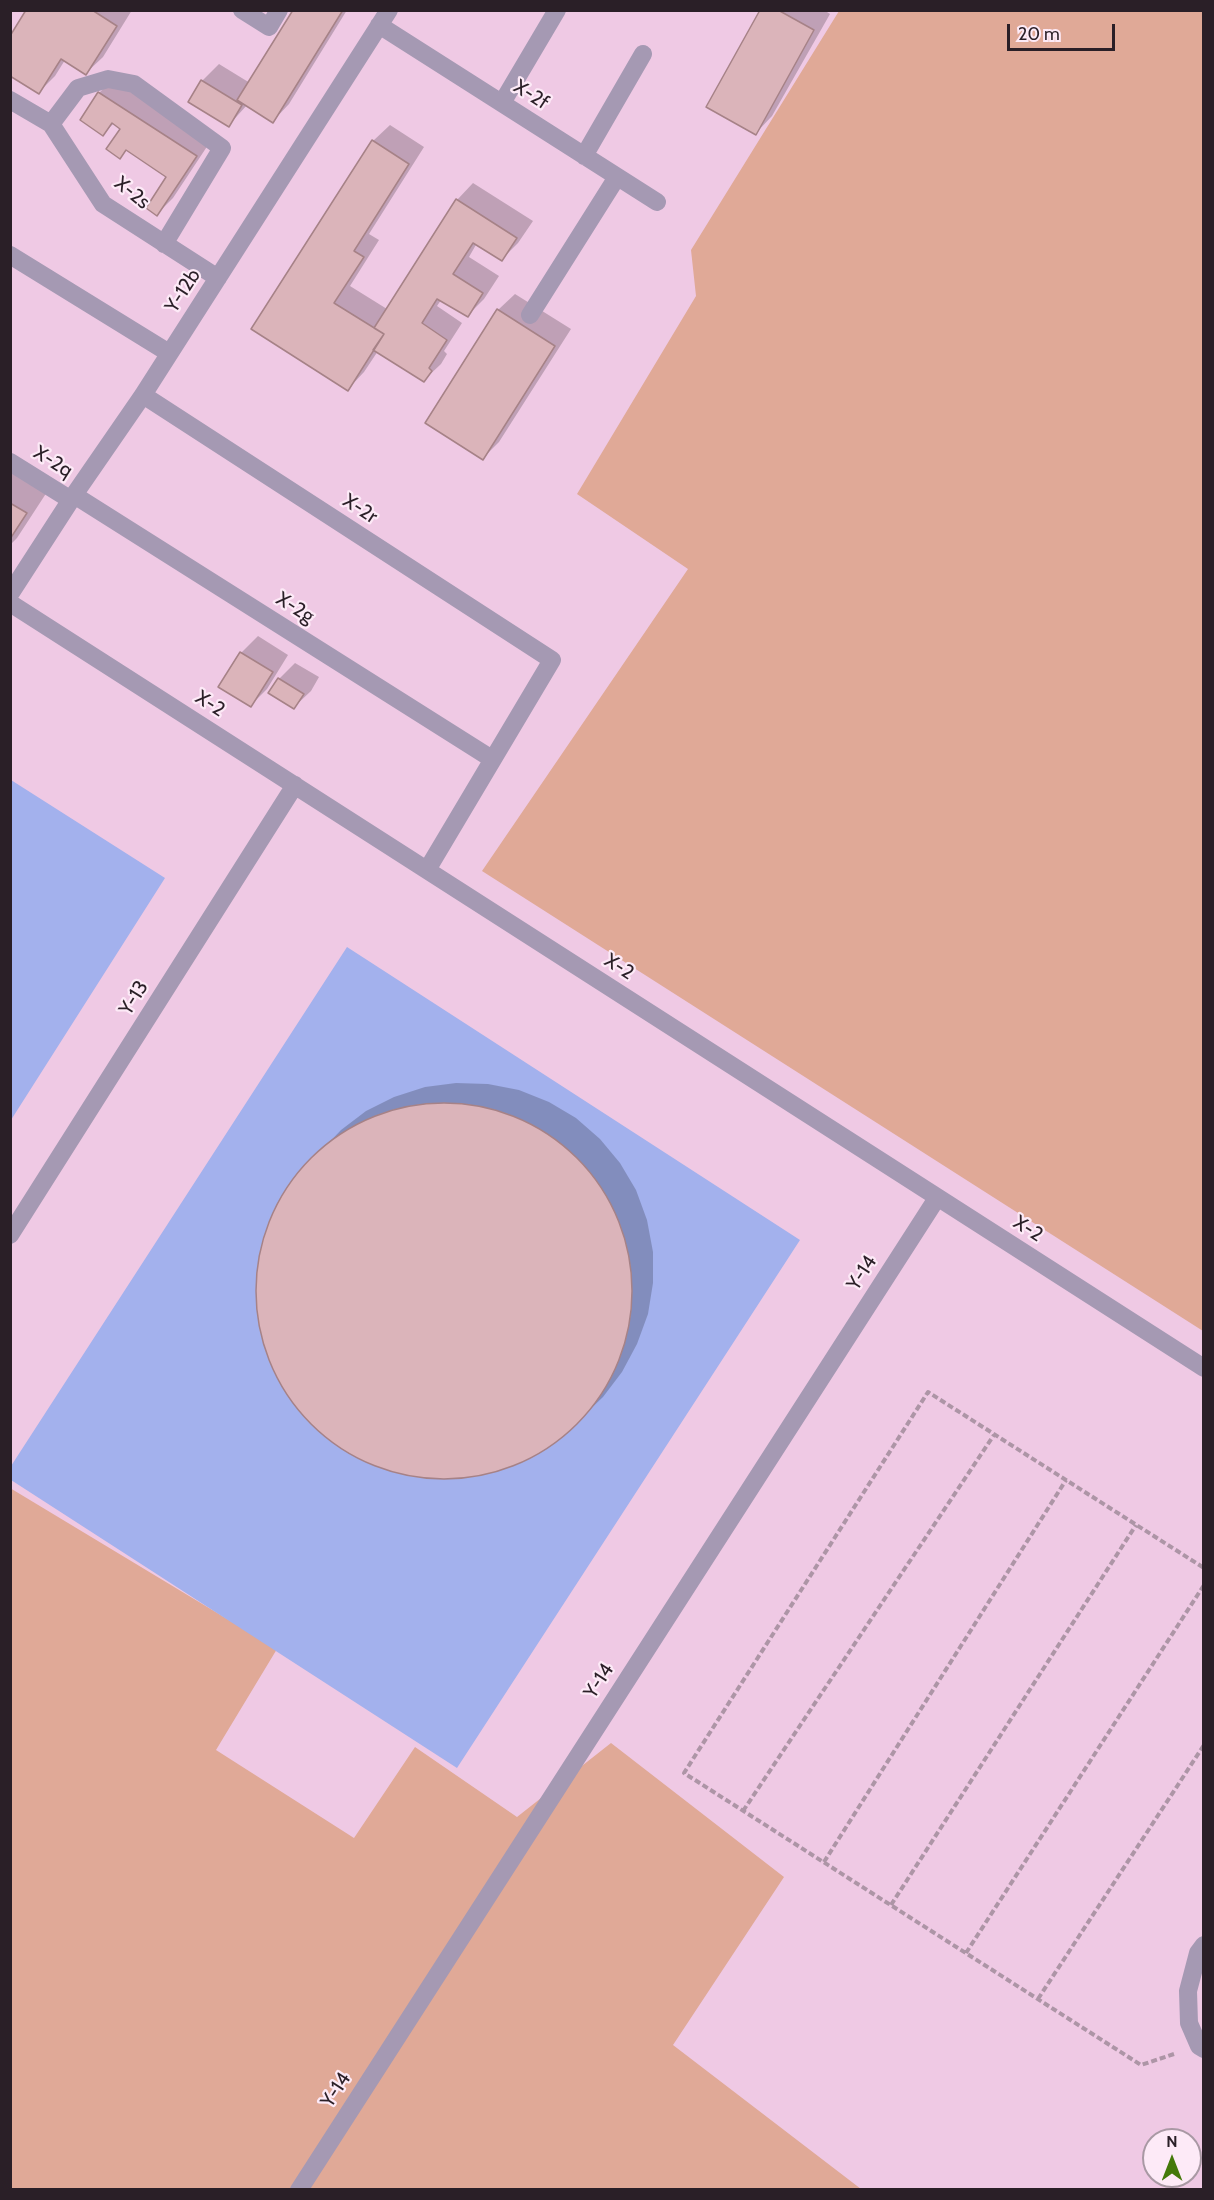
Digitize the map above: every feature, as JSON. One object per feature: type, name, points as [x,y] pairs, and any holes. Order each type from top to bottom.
[{"type":"street","points":[[242,10],[269,27],[279,10]]},
{"type":"street","points":[[502,103],[557,10]]},
{"type":"street","name":"X-2f","points":[[384,18],[502,103],[657,202]]},
{"type":"street","name":"Y-12b","points":[[10,594],[143,395],[384,18]]},
{"type":"street","points":[[584,156],[643,54]]},
{"type":"street","points":[[51,124],[78,88],[108,79],[134,84],[222,148],[164,244]]},
{"type":"street","name":"X-2s","points":[[10,100],[51,124],[103,204],[218,278]]},
{"type":"street","points":[[530,315],[617,177]]},
{"type":"street","points":[[10,255],[170,353]]},
{"type":"street","name":"X-2r","points":[[143,395],[552,660],[492,759]]},
{"type":"street","name":"X-2q","points":[[10,462],[73,498]]},
{"type":"street","name":"X-2g","points":[[73,498],[492,759]]},
{"type":"street","name":"X-2","points":[[10,603],[1203,1368]]},
{"type":"street","points":[[427,870],[492,759]]},
{"type":"street","name":"Y-13","points":[[10,1234],[295,785]]},
{"type":"street","name":"Y-14","points":[[299,2190],[938,1198]]},
{"type":"street","points":[[1201,2048],[1189,2023],[1188,1991],[1198,1953],[1203,1945]]},
{"type":"path","points":[[1201,2048],[1141,2065],[684,1773],[928,1392],[1203,1568]]},
{"type":"path","points":[[743,1811],[994,1434]]},
{"type":"path","points":[[824,1862],[1066,1480]]},
{"type":"path","points":[[891,1905],[1136,1525]]},
{"type":"path","points":[[966,1953],[1203,1585]]},
{"type":"path","points":[[1038,1999],[1203,1745]]},
{"type":"shaded area","points":[[11,11],[1203,11],[1203,2189],[11,2190]]},
{"type":"shaded area","points":[[839,11],[1203,11],[1203,1331],[482,871],[688,569],[577,494],[696,296],[691,250]]},
{"type":"shaded area","points":[[10,1488],[277,1649],[216,1750],[354,1838],[415,1747],[517,1817],[611,1743],[784,1877],[673,2045],[861,2189],[11,2189]]},
{"type":"water","points":[[11,780],[165,878],[11,1120]]},
{"type":"water","points":[[347,947],[800,1240],[457,1768],[11,1480],[11,1466]]},
{"type":"building","points":[[26,10],[92,10],[117,26],[86,75],[61,59],[39,94],[10,76],[10,36]]},
{"type":"building","points":[[293,10],[343,10],[273,123],[237,100]]},
{"type":"building","points":[[760,10],[778,10],[814,30],[756,135],[706,107]]},
{"type":"building","points":[[201,80],[242,105],[229,127],[188,102]]},
{"type":"building","points":[[98,92],[197,156],[157,216],[146,208],[166,177],[126,150],[120,159],[106,149],[120,129],[112,123],[103,136],[80,120]]},
{"type":"building","points":[[372,140],[409,164],[354,251],[364,257],[334,303],[384,334],[348,391],[251,329]]},
{"type":"building","points":[[456,199],[517,238],[502,261],[473,243],[453,274],[483,293],[468,317],[437,299],[422,323],[447,340],[429,368],[432,371],[424,382],[373,350],[384,334],[374,328]]},
{"type":"building","points":[[497,309],[555,346],[483,460],[425,423]]},
{"type":"building","points":[[10,503],[27,513],[10,539]]},
{"type":"building","points":[[240,652],[273,672],[251,707],[218,687]]},
{"type":"building","points":[[278,678],[304,694],[294,709],[268,693]]},
{"type":"building","points":[[444,1103],[481,1107],[516,1117],[548,1135],[577,1158],[600,1187],[618,1219],[628,1254],[632,1291],[628,1328],[618,1363],[600,1395],[577,1424],[548,1447],[516,1465],[481,1475],[444,1479],[407,1475],[372,1465],[340,1447],[311,1424],[288,1395],[270,1363],[260,1328],[256,1291],[260,1254],[270,1219],[288,1187],[311,1158],[340,1135],[372,1117],[407,1107]]}]
